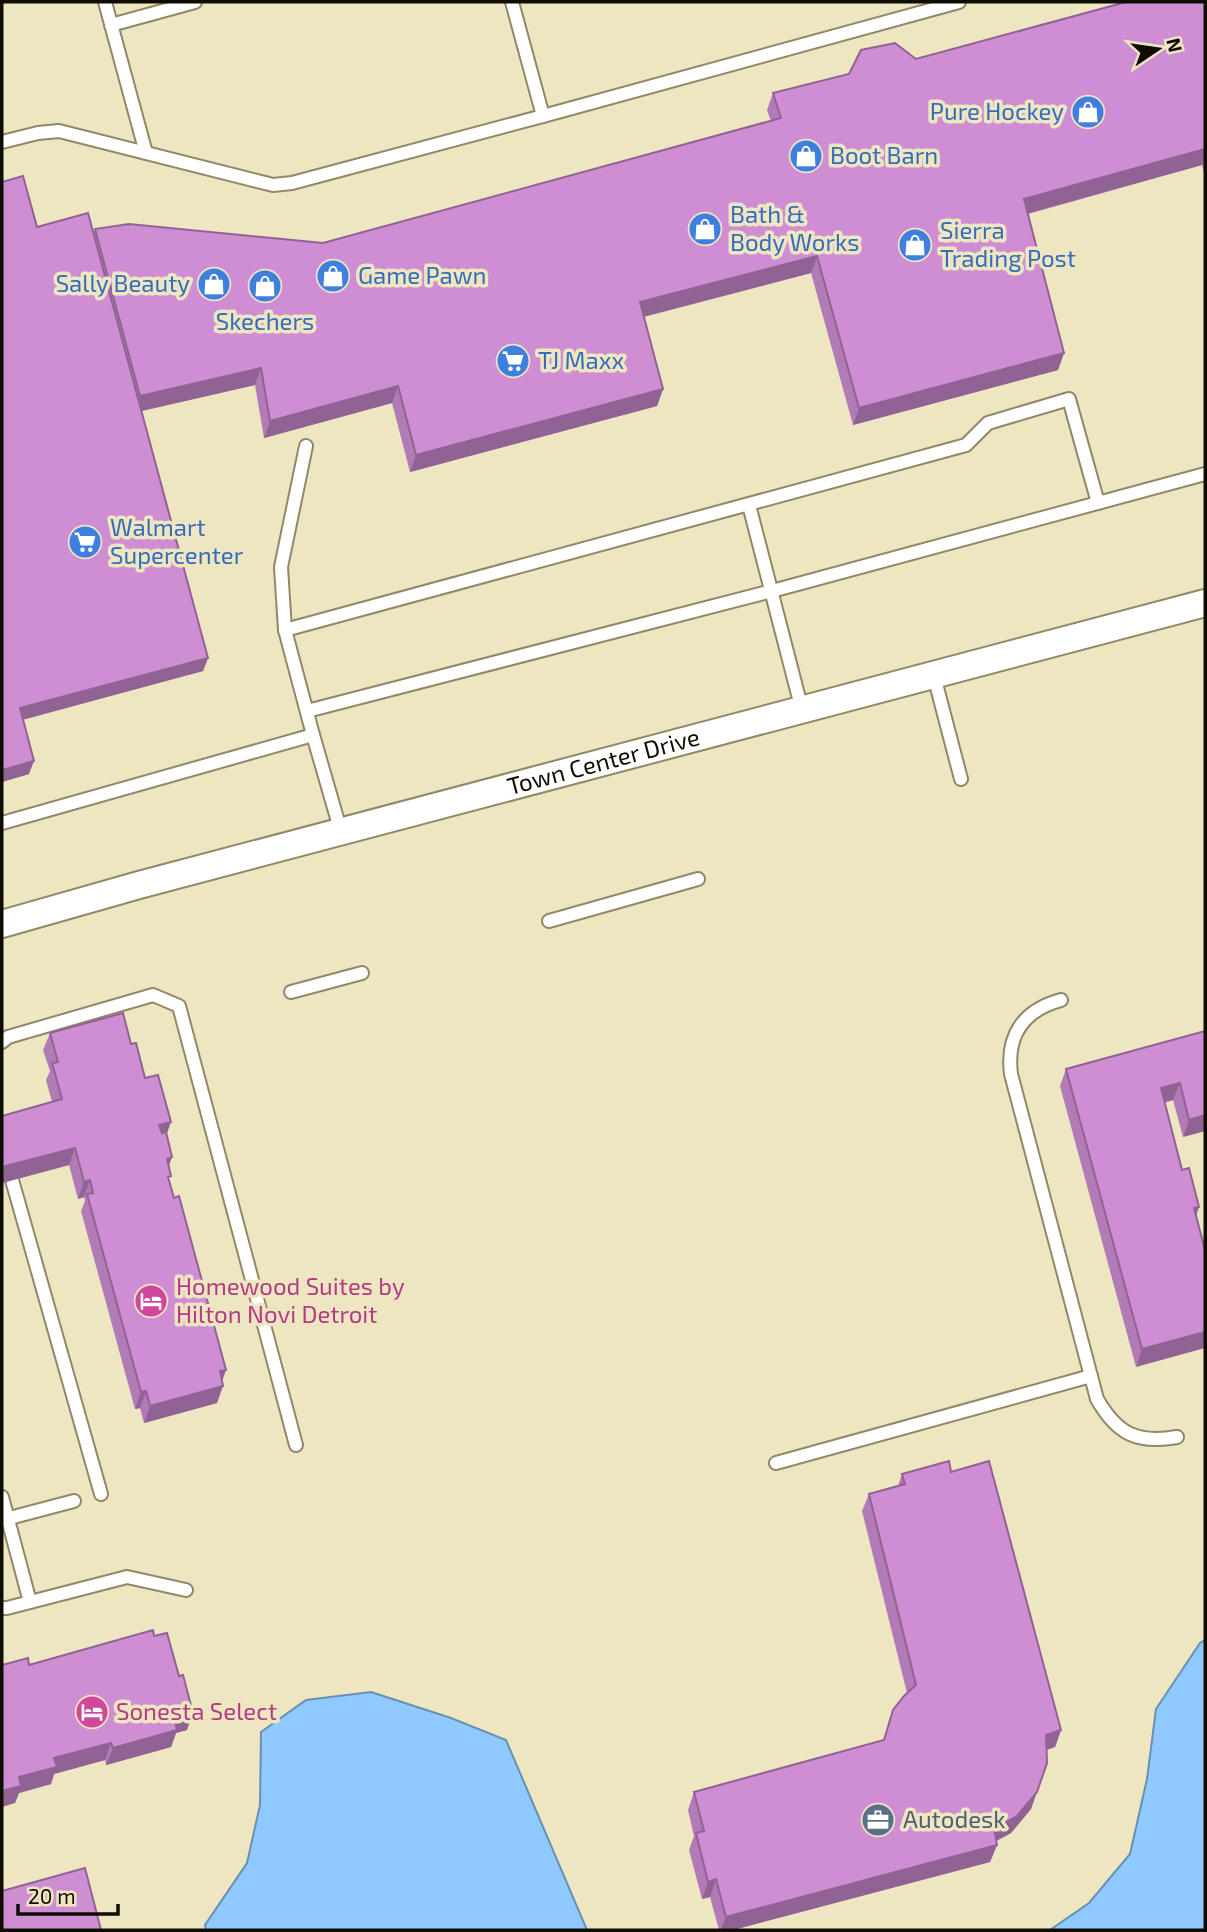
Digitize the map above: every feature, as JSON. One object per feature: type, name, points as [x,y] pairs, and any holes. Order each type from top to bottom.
[{"type":"street","name":"Town Center Drive","points":[[2,924],[1205,603]]},
{"type":"lane","points":[[105,2],[146,153]]},
{"type":"lane","points":[[111,25],[195,2]]},
{"type":"lane","points":[[512,2],[543,116]]},
{"type":"lane","points":[[2,142],[59,131],[273,185],[292,183],[959,2]]},
{"type":"lane","points":[[285,630],[966,445],[988,423],[1069,399],[1098,503]]},
{"type":"lane","points":[[306,446],[281,567],[285,630],[341,832]]},
{"type":"lane","points":[[307,711],[772,591],[1205,474]]},
{"type":"lane","points":[[749,505],[802,710]]},
{"type":"lane","points":[[934,676],[961,779]]},
{"type":"lane","points":[[2,823],[313,735]]},
{"type":"lane","points":[[549,920],[698,879]]},
{"type":"lane","points":[[291,992],[362,973]]},
{"type":"lane","points":[[2,1042],[8,1037],[153,995],[179,1006],[296,1445]]},
{"type":"lane","points":[[1061,999],[1028,1015],[1015,1034],[1009,1055],[1011,1074],[1097,1399],[1107,1417],[1123,1432],[1141,1438],[1177,1437]]},
{"type":"lane","points":[[12,1180],[101,1494]]},
{"type":"lane","points":[[776,1463],[1091,1376]]},
{"type":"lane","points":[[2,1497],[5,1519],[30,1602]]},
{"type":"lane","points":[[5,1519],[74,1501]]},
{"type":"lane","points":[[2,1608],[127,1577],[186,1590]]},
{"type":"water","points":[[1205,1640],[1205,1930],[1050,1930],[1089,1903],[1130,1854],[1147,1779],[1156,1709],[1200,1643]]},
{"type":"water","points":[[371,1692],[451,1718],[506,1740],[587,1930],[206,1930],[205,1925],[247,1863],[260,1805],[261,1732],[306,1700]]},
{"type":"building","points":[[1126,2],[1205,2],[1205,149],[1024,199],[1064,353],[859,408],[817,256],[640,302],[663,389],[416,455],[398,386],[270,421],[261,368],[140,396],[95,229],[129,224],[323,243],[781,118],[773,93],[849,74],[861,50],[895,43],[916,59]]},
{"type":"building","name":"Walmart Supercenter","points":[[23,176],[37,227],[88,213],[208,658],[20,708],[34,761],[2,770],[2,182]]},
{"type":"building","name":"Homewood Suites by Hilton Novi Detroit","points":[[123,1013],[131,1044],[136,1043],[145,1078],[158,1075],[171,1122],[159,1125],[162,1133],[166,1132],[172,1157],[167,1159],[171,1176],[168,1177],[174,1198],[179,1196],[226,1370],[220,1371],[223,1386],[150,1406],[146,1391],[141,1392],[87,1194],[93,1193],[90,1180],[84,1182],[75,1148],[2,1167],[2,1116],[62,1099],[52,1063],[58,1062],[50,1033]]},
{"type":"building","points":[[1205,1031],[1205,1115],[1189,1120],[1180,1083],[1161,1088],[1182,1170],[1189,1168],[1199,1207],[1194,1208],[1205,1250],[1205,1332],[1142,1349],[1066,1069]]},
{"type":"building","points":[[949,1461],[951,1472],[989,1461],[1061,1730],[1046,1735],[1047,1763],[1037,1792],[1017,1816],[994,1829],[997,1845],[726,1917],[716,1879],[708,1882],[696,1833],[704,1831],[694,1792],[884,1740],[893,1710],[916,1685],[869,1494],[905,1484],[902,1474]]},
{"type":"building","name":"Sonesta Select","points":[[153,1630],[154,1636],[167,1633],[179,1676],[183,1675],[193,1713],[174,1718],[177,1730],[113,1748],[111,1743],[54,1758],[57,1767],[19,1777],[21,1786],[2,1791],[2,1665],[28,1658],[29,1665]]},
{"type":"building","points":[[85,1868],[101,1930],[2,1930],[2,1891]]},
{"type":"place","name":"Pure Hockey","points":[[1088,112]]},
{"type":"place","name":"Boot Barn","points":[[806,156]]},
{"type":"place","name":"Bath & Body Works","points":[[705,229]]},
{"type":"place","name":"Sierra Trading Post","points":[[915,245]]},
{"type":"place","name":"Game Pawn","points":[[333,276]]},
{"type":"place","name":"Sally Beauty","points":[[214,284]]},
{"type":"place","name":"Skechers","points":[[265,286]]},
{"type":"place","name":"TJ Maxx","points":[[513,361]]},
{"type":"place","name":"Walmart Supercenter","points":[[85,542]]},
{"type":"place","name":"Homewood Suites by Hilton Novi Detroit","points":[[151,1301]]},
{"type":"place","name":"Sonesta Select","points":[[92,1712]]},
{"type":"place","name":"Autodesk","points":[[878,1820]]}]
